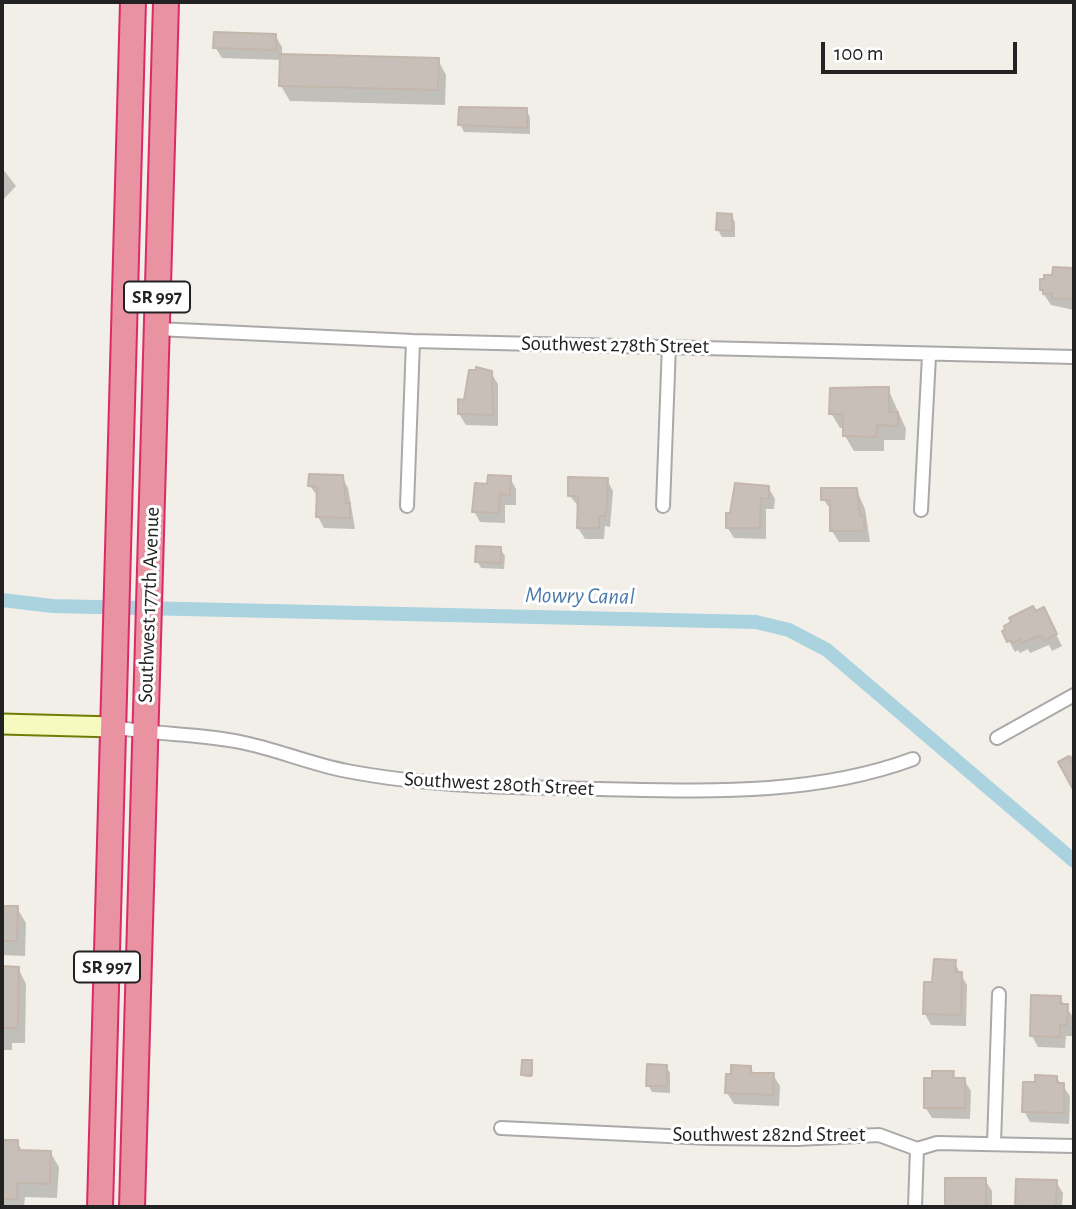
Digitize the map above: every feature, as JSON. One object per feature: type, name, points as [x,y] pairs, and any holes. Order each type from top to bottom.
[{"type":"highway","name":"Southwest 177th Avenue","points":[[100,1207],[133,2]]},
{"type":"highway","name":"Southwest 177th Avenue","points":[[132,1207],[157,329],[160,6]]},
{"type":"highway","points":[[126,271],[144,310],[157,329]]},
{"type":"highway","points":[[104,1103],[134,1145]]},
{"type":"street","name":"Southwest 278th Street","points":[[157,329],[413,341],[669,345],[929,355],[1074,357]]},
{"type":"street","points":[[407,506],[413,341]]},
{"type":"street","points":[[663,506],[669,345]]},
{"type":"street","points":[[921,510],[929,355]]},
{"type":"street","points":[[997,738],[1074,695]]},
{"type":"street","name":"Southwest 280th Street","points":[[2,724],[114,727],[145,733],[213,737],[345,771],[465,786],[742,792],[876,773],[913,760]]},
{"type":"street","points":[[994,1144],[999,995]]},
{"type":"street","name":"Southwest 282nd Street","points":[[501,1128],[710,1138],[797,1139],[879,1135],[916,1149]]},
{"type":"street","points":[[915,1207],[916,1149],[937,1143],[1074,1146]]},
{"type":"building","points":[[214,32],[276,34],[276,50],[213,48]]},
{"type":"building","points":[[280,54],[439,58],[438,90],[279,86]]},
{"type":"building","points":[[459,107],[527,108],[527,128],[458,125]]},
{"type":"building","points":[[717,213],[732,214],[732,231],[716,230]]},
{"type":"building","points":[[1053,267],[1074,268],[1074,300],[1052,298],[1052,293],[1043,294],[1043,290],[1040,290],[1040,279],[1044,279],[1044,275],[1052,275]]},
{"type":"building","points":[[476,367],[492,371],[493,415],[458,414],[458,399],[464,400],[469,370],[476,370]]},
{"type":"building","points":[[889,387],[889,412],[898,412],[898,426],[877,425],[876,437],[843,436],[843,414],[829,414],[830,388]]},
{"type":"building","points":[[309,474],[343,475],[346,503],[350,503],[350,518],[316,517],[317,487],[308,486]]},
{"type":"building","points":[[488,475],[511,476],[510,495],[500,494],[499,513],[472,512],[475,483],[487,484]]},
{"type":"building","points":[[568,477],[608,478],[607,505],[605,516],[599,516],[599,528],[577,528],[578,496],[568,496]]},
{"type":"building","points":[[735,483],[769,486],[769,499],[761,498],[760,528],[726,528],[726,513],[730,513]]},
{"type":"building","points":[[821,488],[857,488],[860,516],[864,516],[864,531],[830,531],[830,500],[821,500]]},
{"type":"building","points":[[476,546],[501,547],[501,563],[475,562]]},
{"type":"building","points":[[1033,606],[1036,611],[1044,607],[1057,634],[1044,641],[1041,635],[1022,643],[1020,639],[1013,643],[1011,640],[1007,642],[1002,631],[1005,630],[1004,626],[1011,622],[1009,618]]},
{"type":"building","points":[[1069,756],[1074,766],[1074,791],[1058,762]]},
{"type":"building","points":[[2,906],[18,906],[17,941],[2,941]]},
{"type":"building","points":[[934,959],[956,960],[955,972],[962,972],[961,1015],[923,1014],[924,982],[932,982]]},
{"type":"building","points":[[2,966],[19,967],[18,1028],[2,1028]]},
{"type":"building","points":[[1031,995],[1061,996],[1060,1004],[1068,1004],[1067,1025],[1060,1025],[1060,1037],[1030,1036]]},
{"type":"building","points":[[522,1060],[532,1060],[532,1075],[521,1075]]},
{"type":"building","points":[[647,1064],[667,1065],[667,1086],[646,1086]]},
{"type":"building","points":[[731,1065],[751,1066],[751,1073],[774,1073],[773,1095],[725,1093],[726,1074],[731,1074]]},
{"type":"building","points":[[932,1071],[954,1071],[953,1078],[965,1078],[965,1108],[924,1108],[924,1078],[932,1078]]},
{"type":"building","points":[[1035,1075],[1057,1076],[1057,1083],[1064,1083],[1064,1113],[1022,1112],[1023,1082],[1035,1082]]},
{"type":"building","points":[[2,1140],[18,1140],[18,1150],[51,1151],[50,1184],[17,1183],[17,1199],[2,1199]]},
{"type":"building","points":[[945,1178],[986,1178],[986,1207],[945,1207]]},
{"type":"building","points":[[1016,1179],[1057,1180],[1056,1207],[1015,1207]]},
{"type":"waterway","name":"Mowry Canal","points":[[2,600],[52,606],[756,622],[789,630],[827,650],[1074,861]]}]
